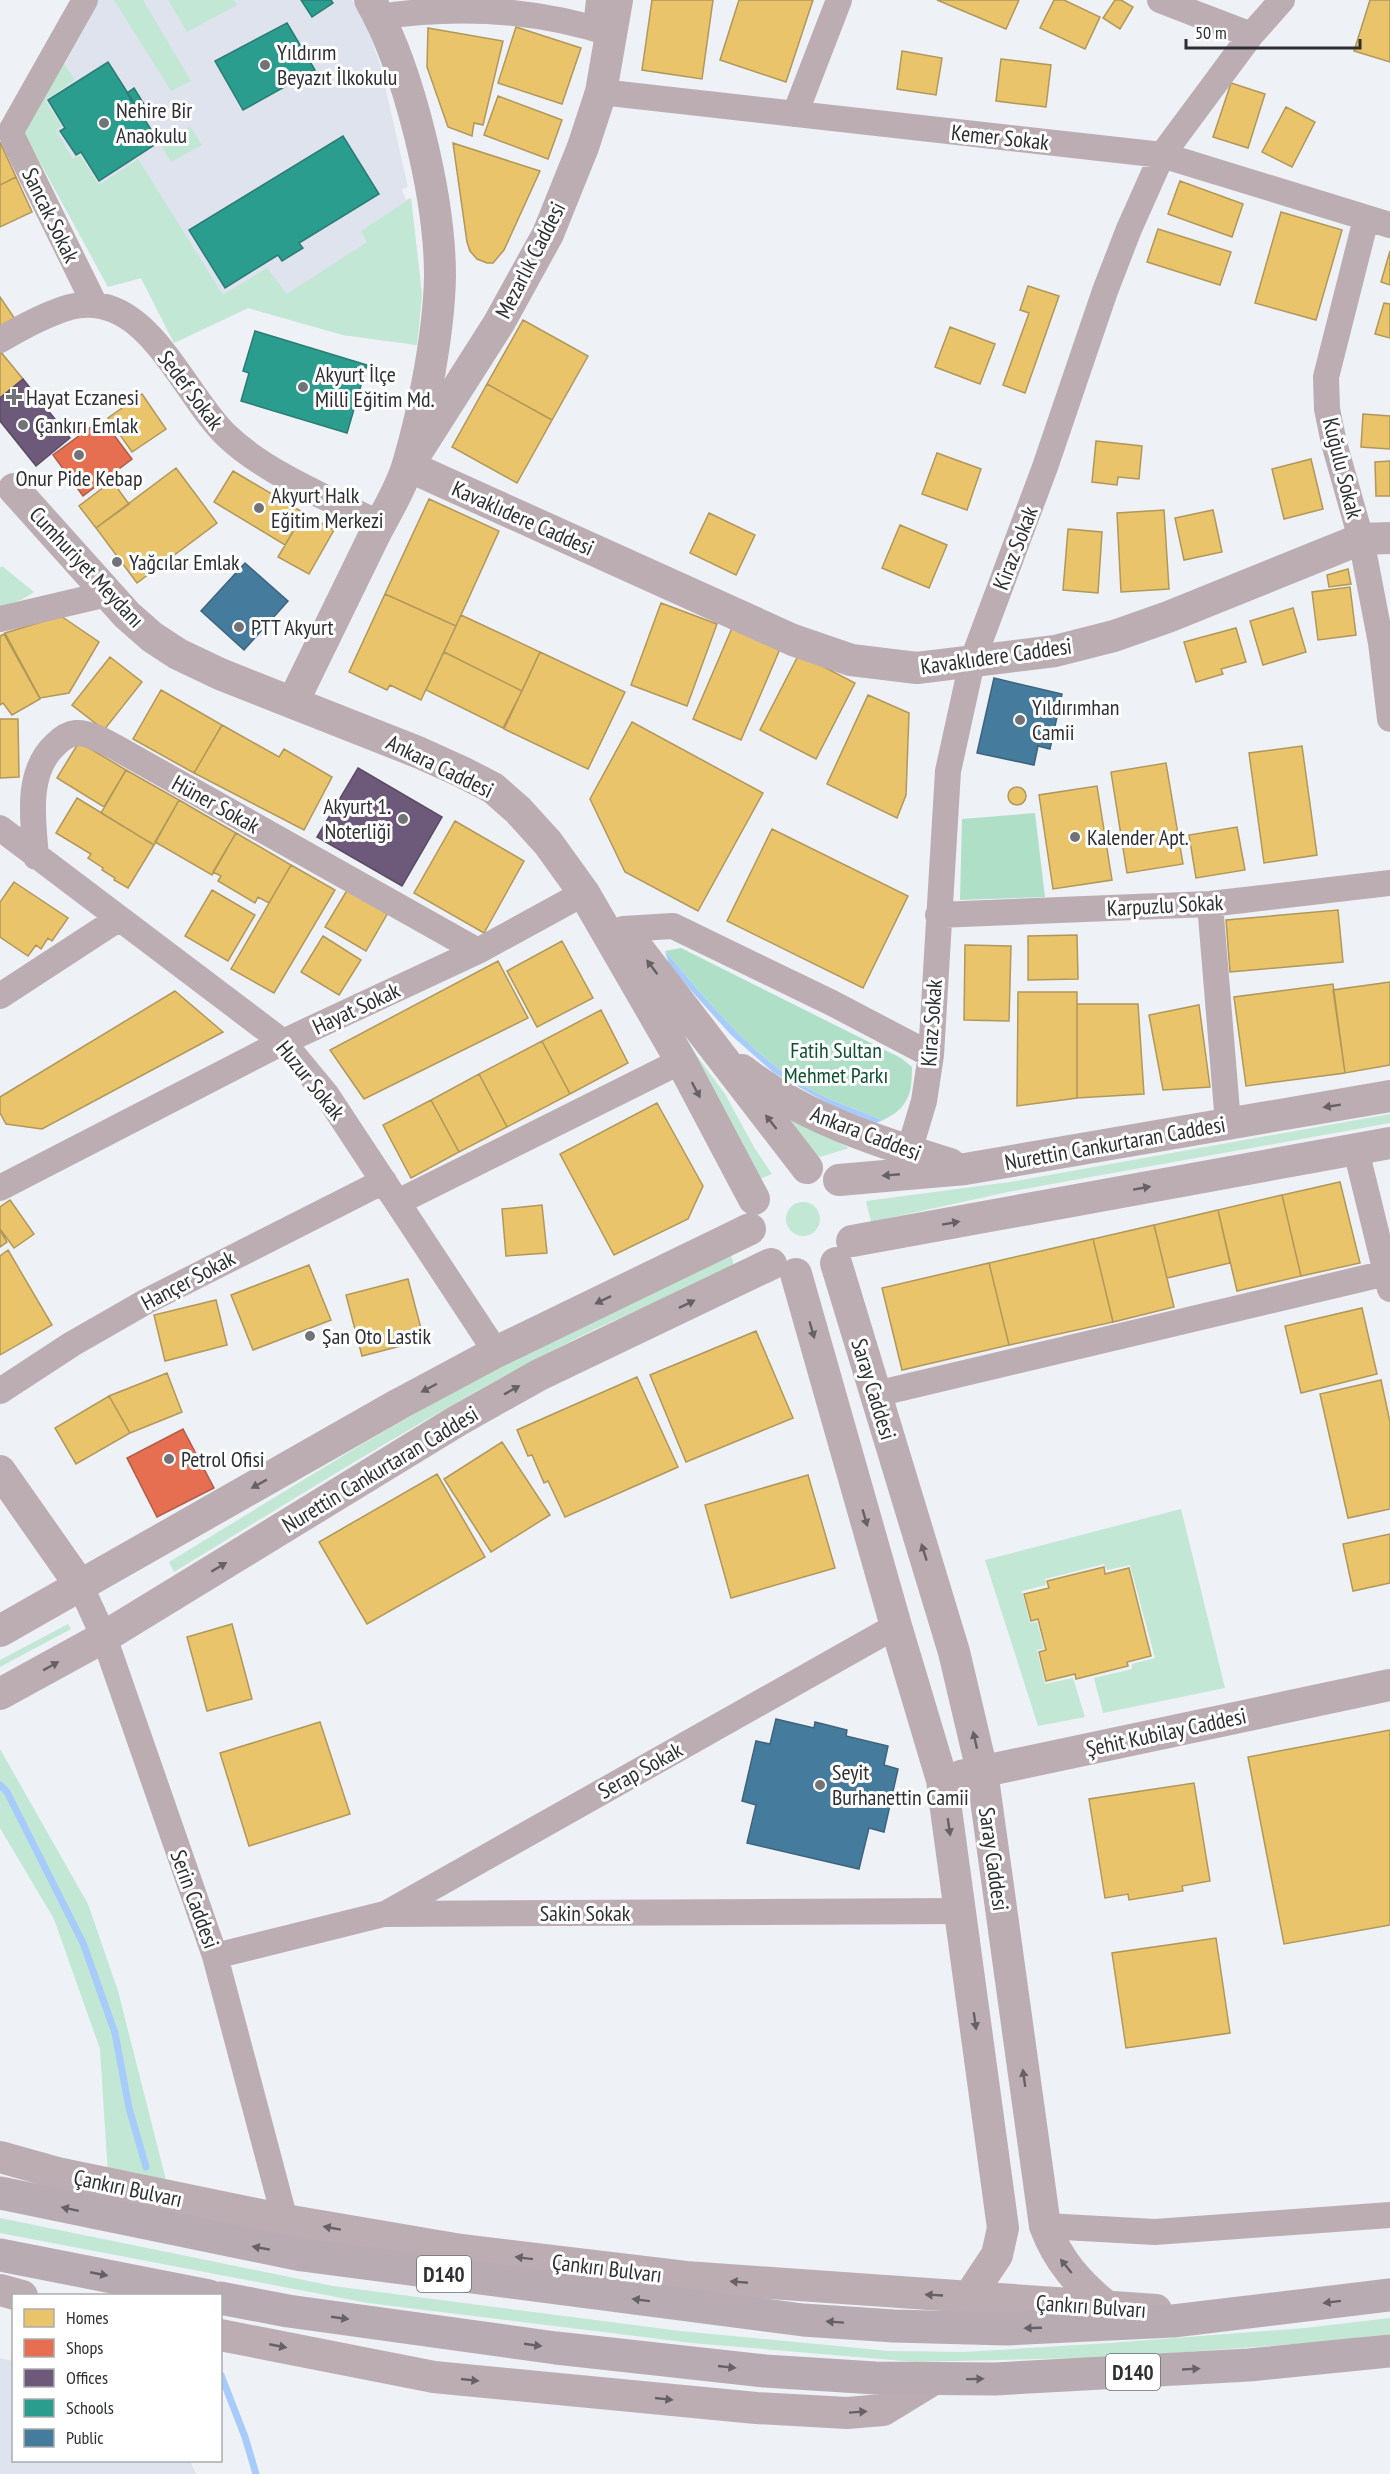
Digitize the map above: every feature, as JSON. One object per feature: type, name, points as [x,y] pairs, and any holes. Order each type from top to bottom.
[{"type":"highway","name":"Çankırı Bulvarı","points":[[0,2193],[302,2255],[792,2318],[894,2326],[950,2329],[1051,2328],[1173,2321],[1390,2295]]},
{"type":"highway","points":[[0,2255],[204,2294]]},
{"type":"highway","name":"D140","points":[[222,2298],[288,2311],[556,2348],[765,2371],[875,2378],[995,2379],[1249,2366],[1390,2351]]},
{"type":"street","name":"Sancak Sokak","points":[[85,0],[11,131],[95,305]]},
{"type":"street","points":[[293,702],[408,466],[428,374],[440,276],[435,215],[424,154],[400,69],[375,8],[414,11],[485,10],[550,18],[603,31],[596,0]]},
{"type":"street","name":"Mezarlık Caddesi","points":[[408,466],[499,323],[548,234],[583,147],[601,92],[603,31],[617,0]]},
{"type":"street","points":[[795,114],[839,0]]},
{"type":"street","points":[[1160,0],[1251,35]]},
{"type":"street","name":"Kiraz Sokak","points":[[909,1151],[924,1101],[931,1055],[948,771],[972,662],[1045,468],[1113,270],[1162,155],[1251,35],[1282,0]]},
{"type":"street","name":"Kemer Sokak","points":[[601,92],[1162,155],[1378,222]]},
{"type":"street","name":"Kuğulu Sokak","points":[[1378,222],[1326,377],[1327,409],[1334,443],[1376,538],[1381,643],[1390,719]]},
{"type":"street","name":"Sedef Sokak","points":[[0,340],[22,327],[70,307],[95,305],[117,310],[146,330],[203,411],[227,436],[255,458],[294,481],[380,524]]},
{"type":"street","name":"Kavaklıdere Caddesi","points":[[408,466],[793,640],[851,660],[917,668],[1055,651],[1114,636],[1376,538]]},
{"type":"street","name":"Cumhuriyet Meydanı","points":[[5,480],[107,594],[152,637],[178,654],[220,674],[293,702]]},
{"type":"street","points":[[0,619],[107,594]]},
{"type":"street","name":"Ankara Caddesi","points":[[293,702],[420,753],[493,788],[518,810],[548,843],[584,893],[681,1061],[772,1189]]},
{"type":"street","name":"Hüner Sokak","points":[[36,857],[33,810],[34,788],[40,765],[52,748],[64,737],[78,733],[101,739],[478,951]]},
{"type":"street","name":"Huzur Sokak","points":[[0,828],[283,1042],[326,1094],[496,1352]]},
{"type":"street","name":"Karpuzlu Sokak","points":[[938,915],[1210,904],[1390,883]]},
{"type":"street","name":"Ankara Caddesi","points":[[584,893],[623,929],[712,1047],[772,1189]]},
{"type":"street","name":"Hayat Sokak","points":[[0,1188],[283,1042],[478,951],[584,893]]},
{"type":"street","points":[[1210,904],[1228,1123]]},
{"type":"street","points":[[0,996],[118,919]]},
{"type":"street","points":[[623,929],[673,926],[832,1003],[931,1055]]},
{"type":"street","name":"Ankara Caddesi","points":[[712,1047],[757,1082],[833,1124],[965,1169]]},
{"type":"street","points":[[398,1202],[681,1061]]},
{"type":"street","name":"Nurettin Cankurtaran Caddesi","points":[[839,1180],[965,1169],[1390,1096]]},
{"type":"street","points":[[844,1252],[855,1225],[854,1208],[839,1180],[772,1189],[761,1254],[784,1269],[817,1272],[844,1252],[1390,1143]]},
{"type":"street","points":[[876,1394],[1388,1281],[1356,1150]]},
{"type":"street","name":"Hançer Sokak","points":[[0,1391],[72,1344],[147,1300],[384,1181]]},
{"type":"street","name":"Nurettin Cankurtaran Caddesi","points":[[0,1631],[399,1404],[496,1352],[772,1189]]},
{"type":"street","name":"Saray Caddesi","points":[[844,1252],[876,1394],[954,1652],[982,1771],[1045,2226],[1053,2249],[1064,2264],[1087,2290],[1107,2307]]},
{"type":"street","name":"Nurettin Cankurtaran Caddesi","points":[[0,1694],[104,1637],[457,1421],[539,1376],[784,1269]]},
{"type":"street","name":"Saray Caddesi","points":[[784,1269],[942,1779],[1002,2228],[997,2255],[969,2297]]},
{"type":"street","points":[[0,1471],[80,1585]]},
{"type":"street","name":"Serin Caddesi","points":[[80,1585],[104,1637],[215,1956],[285,2220]]},
{"type":"street","name":"Serap Sokak","points":[[384,1914],[896,1626]]},
{"type":"street","name":"Şehit Kubilay Caddesi","points":[[942,1779],[1390,1685]]},
{"type":"street","name":"Sakin Sokak","points":[[215,1956],[384,1914],[960,1911]]},
{"type":"street","name":"Çankırı Bulvarı","points":[[0,2157],[57,2173],[285,2220],[461,2250],[686,2277],[1222,2315]]},
{"type":"street","points":[[1045,2226],[1155,2232],[1390,2215]]},
{"type":"street","points":[[0,2290],[18,2294]]},
{"type":"street","points":[[222,2335],[434,2377],[756,2408],[847,2413],[883,2410],[932,2380]]},
{"type":"shaded area","points":[[98,0],[352,0],[367,28],[380,64],[408,187],[402,189],[406,200],[411,198],[422,295],[417,345],[343,335],[248,308],[174,343],[141,278],[108,287],[22,129]]},
{"type":"shaded area","points":[[0,2358],[12,2361],[12,2462],[190,2462],[196,2474],[0,2474]]},
{"type":"green space","points":[[114,0],[143,0],[191,81],[171,91]]},
{"type":"green space","points":[[168,0],[234,0],[237,5],[187,32]]},
{"type":"green space","points":[[62,61],[75,80],[45,100],[62,126],[56,130],[73,159],[80,155],[99,185],[138,159],[223,295],[267,268],[287,294],[367,242],[361,231],[411,198],[422,295],[417,345],[343,335],[248,308],[174,343],[141,278],[108,287],[22,129]]},
{"type":"green space","points":[[190,126],[202,145],[171,162],[160,144]]},
{"type":"green space","points":[[2,566],[34,592],[21,600],[0,607],[0,568]]},
{"type":"green space","points":[[1035,813],[1045,897],[960,900],[962,819]]},
{"type":"green space","name":"Fatih Sultan Mehmet Parkı","points":[[681,948],[901,1058],[912,1067],[910,1092],[904,1105],[883,1120],[819,1094],[779,1069],[727,1022],[665,951]]},
{"type":"green space","points":[[685,1040],[725,1094],[755,1149],[772,1174],[755,1181]]},
{"type":"green space","points":[[784,1114],[849,1148],[820,1157],[813,1152]]},
{"type":"green space","points":[[1390,1114],[1390,1123],[1008,1192],[871,1222],[866,1201],[1010,1182]]},
{"type":"green space","points":[[803,1202],[815,1207],[820,1219],[815,1231],[803,1236],[791,1231],[786,1219],[791,1207]]},
{"type":"green space","points":[[731,1255],[735,1269],[602,1326],[492,1382],[174,1572],[169,1562],[359,1446],[470,1382],[529,1351]]},
{"type":"green space","points":[[1181,1509],[1225,1688],[1103,1713],[1094,1678],[1132,1669],[1132,1664],[1155,1658],[1130,1565],[1107,1570],[1104,1564],[1045,1579],[1046,1585],[1022,1591],[1030,1623],[1037,1622],[1044,1649],[1037,1650],[1045,1684],[1073,1678],[1085,1717],[1038,1726],[985,1560]]},
{"type":"green space","points":[[68,1624],[71,1629],[0,1667],[0,1660]]},
{"type":"green space","points":[[0,1749],[88,1904],[118,1991],[168,2188],[108,2175],[100,2049],[54,1919],[0,1828]]},
{"type":"green space","points":[[0,2218],[333,2286],[680,2331],[889,2351],[963,2352],[1110,2343],[1305,2328],[1390,2318],[1390,2334],[1322,2342],[1117,2357],[916,2362],[692,2343],[368,2303],[0,2233]]},
{"type":"water","points":[[665,951],[727,1022],[779,1069],[819,1094],[883,1120],[876,1123],[845,1113],[774,1073],[731,1035],[687,986],[669,964]]},
{"type":"building: Homes","points":[[652,0],[713,0],[702,79],[642,70]]},
{"type":"building: Homes","points":[[739,0],[813,0],[786,82],[720,60]]},
{"type":"building: Homes","points":[[937,0],[1019,0],[1006,29]]},
{"type":"building: Homes","points":[[1054,0],[1064,0],[1100,17],[1085,49],[1040,28]]},
{"type":"building: Homes","points":[[1115,0],[1121,0],[1133,7],[1120,29],[1103,18]]},
{"type":"building: Homes","points":[[1370,0],[1390,0],[1390,62],[1354,51]]},
{"type":"building: Homes","points":[[516,27],[581,48],[562,104],[498,83]]},
{"type":"building: Homes","points":[[428,28],[503,41],[483,125],[474,123],[472,136],[448,127],[427,67]]},
{"type":"building: Homes","points":[[902,51],[942,58],[936,95],[897,89]]},
{"type":"building: Homes","points":[[1001,59],[1051,65],[1046,107],[996,101]]},
{"type":"building: Homes","points":[[1231,83],[1265,94],[1248,148],[1213,137]]},
{"type":"building: Homes","points":[[498,96],[562,120],[548,159],[484,135]]},
{"type":"building: Homes","points":[[1286,107],[1315,122],[1292,167],[1262,152]]},
{"type":"building: Homes","points":[[0,142],[16,177],[0,185]]},
{"type":"building: Homes","points":[[453,143],[540,171],[504,250],[493,263],[477,259],[470,251],[467,242]]},
{"type":"building: Homes","points":[[16,177],[32,212],[0,227],[0,185]]},
{"type":"building: Homes","points":[[1180,181],[1243,204],[1232,237],[1168,214]]},
{"type":"building: Homes","points":[[1281,212],[1342,230],[1316,320],[1255,303]]},
{"type":"building: Homes","points":[[1158,229],[1231,252],[1220,285],[1147,262]]},
{"type":"building: Homes","points":[[1390,251],[1390,285],[1381,282]]},
{"type":"building: Homes","points":[[1028,286],[1059,296],[1025,393],[1003,385],[1029,313],[1020,310]]},
{"type":"building: Homes","points":[[0,297],[17,322],[0,333]]},
{"type":"building: Homes","points":[[1384,303],[1390,304],[1390,338],[1375,334]]},
{"type":"building: Homes","points":[[523,320],[588,356],[552,420],[487,384]]},
{"type":"building: Homes","points":[[950,327],[995,344],[980,384],[935,367]]},
{"type":"building: Homes","points":[[0,351],[23,379],[0,398]]},
{"type":"building: Homes","points":[[487,384],[552,420],[517,483],[452,447]]},
{"type":"building: Homes","points":[[142,394],[166,429],[132,452],[108,418]]},
{"type":"building: Homes","points":[[1363,414],[1390,416],[1390,449],[1361,447]]},
{"type":"building: Homes","points":[[1096,441],[1142,446],[1139,479],[1118,477],[1117,485],[1092,482]]},
{"type":"building: Homes","points":[[937,453],[981,469],[967,510],[922,494]]},
{"type":"building: Homes","points":[[1311,459],[1323,509],[1284,519],[1272,469]]},
{"type":"building: Homes","points":[[1390,461],[1390,496],[1376,496],[1375,462]]},
{"type":"building: Homes","points":[[176,468],[217,523],[137,583],[96,528]]},
{"type":"building: Homes","name":"Akyurt Halk Eğitim Merkezi","points":[[233,471],[304,513],[285,545],[214,502]]},
{"type":"building: Homes","points":[[112,481],[129,504],[96,528],[79,506]]},
{"type":"building: Homes","points":[[429,499],[499,531],[456,626],[385,594]]},
{"type":"building: Homes","points":[[1164,510],[1169,589],[1121,592],[1117,513]]},
{"type":"building: Homes","points":[[1213,510],[1222,552],[1184,560],[1175,518]]},
{"type":"building: Homes","points":[[304,513],[334,530],[309,574],[278,557]]},
{"type":"building: Homes","points":[[709,513],[755,535],[736,575],[690,553]]},
{"type":"building: Homes","points":[[900,525],[947,545],[929,588],[882,568]]},
{"type":"building: Homes","points":[[1068,529],[1102,532],[1098,593],[1063,590]]},
{"type":"building: Homes","points":[[1348,569],[1351,584],[1329,587],[1327,575]]},
{"type":"building: Homes","points":[[1350,587],[1356,635],[1318,640],[1312,592]]},
{"type":"building: Homes","points":[[385,594],[456,626],[421,700],[390,685],[387,690],[349,672]]},
{"type":"building: Homes","points":[[661,603],[717,624],[687,706],[631,685]]},
{"type":"building: Homes","points":[[1293,608],[1306,652],[1263,665],[1250,621]]},
{"type":"building: Homes","points":[[461,615],[540,652],[522,691],[444,652]]},
{"type":"building: Homes","points":[[61,616],[99,642],[69,693],[40,698],[5,633]]},
{"type":"building: Homes","points":[[732,628],[780,649],[741,740],[693,719]]},
{"type":"building: Homes","points":[[1236,628],[1246,662],[1221,669],[1223,674],[1196,682],[1184,642]]},
{"type":"building: Homes","points":[[4,634],[40,699],[12,715],[3,703],[0,705],[0,636]]},
{"type":"building: Homes","points":[[444,652],[522,691],[503,728],[426,690]]},
{"type":"building: Homes","points":[[540,652],[625,692],[588,769],[504,729]]},
{"type":"building: Homes","points":[[799,654],[855,683],[816,759],[760,730]]},
{"type":"building: Homes","points":[[110,657],[142,682],[104,730],[72,705]]},
{"type":"building: Homes","points":[[161,690],[222,725],[194,773],[133,739]]},
{"type":"building: Homes","points":[[868,695],[909,713],[906,795],[897,818],[827,784]]},
{"type":"building: Homes","points":[[0,719],[18,719],[19,777],[0,778]]},
{"type":"building: Homes","points":[[632,722],[763,793],[698,911],[625,872],[590,799]]},
{"type":"building: Homes","points":[[222,725],[279,757],[284,749],[332,777],[304,830],[194,773]]},
{"type":"building: Homes","points":[[79,742],[126,770],[104,807],[57,778]]},
{"type":"building: Homes","points":[[1302,746],[1317,855],[1264,863],[1249,753]]},
{"type":"building: Homes","points":[[1166,763],[1183,864],[1127,873],[1111,772]]},
{"type":"building: Homes","points":[[126,770],[179,800],[154,845],[101,813]]},
{"type":"building: Homes","name":"Kalender Apt.","points":[[1097,786],[1112,880],[1053,889],[1039,795]]},
{"type":"building: Homes","points":[[1013,787],[1021,787],[1026,792],[1024,803],[1013,805],[1008,800],[1008,792]]},
{"type":"building: Homes","points":[[77,798],[154,845],[128,888],[114,880],[115,878],[88,858],[91,854],[56,833]]},
{"type":"building: Homes","points":[[179,800],[236,833],[212,875],[155,842]]},
{"type":"building: Homes","points":[[455,821],[524,861],[484,933],[414,893]]},
{"type":"building: Homes","points":[[1237,827],[1245,870],[1196,878],[1189,835]]},
{"type":"building: Homes","points":[[772,829],[908,896],[863,988],[727,921]]},
{"type":"building: Homes","points":[[236,833],[291,865],[269,903],[258,897],[255,903],[218,881],[221,876],[213,872]]},
{"type":"building: Homes","points":[[291,865],[335,890],[274,993],[231,969]]},
{"type":"building: Homes","points":[[14,882],[68,918],[52,941],[48,938],[41,949],[36,945],[28,956],[0,937],[0,902]]},
{"type":"building: Homes","points":[[349,887],[389,911],[366,951],[325,927]]},
{"type":"building: Homes","points":[[212,890],[255,915],[228,961],[185,936]]},
{"type":"building: Homes","points":[[1338,910],[1343,962],[1230,972],[1226,920]]},
{"type":"building: Homes","points":[[1077,935],[1078,979],[1028,980],[1028,936]]},
{"type":"building: Homes","points":[[323,936],[361,960],[339,995],[301,972]]},
{"type":"building: Homes","points":[[562,941],[593,998],[537,1027],[507,971]]},
{"type":"building: Homes","points":[[965,945],[1011,946],[1009,1021],[964,1020]]},
{"type":"building: Homes","points":[[498,961],[528,1018],[364,1099],[330,1050]]},
{"type":"building: Homes","points":[[1390,982],[1390,1065],[1345,1073],[1333,990]]},
{"type":"building: Homes","points":[[1333,984],[1345,1073],[1246,1086],[1234,997]]},
{"type":"building: Homes","points":[[175,991],[223,1032],[42,1129],[6,1124],[0,1113],[0,1097]]},
{"type":"building: Homes","points":[[1018,992],[1077,992],[1077,1098],[1017,1106]]},
{"type":"building: Homes","points":[[1077,1004],[1138,1004],[1144,1094],[1077,1098]]},
{"type":"building: Homes","points":[[1199,1005],[1210,1087],[1163,1090],[1149,1015]]},
{"type":"building: Homes","points":[[601,1010],[628,1063],[570,1094],[542,1041]]},
{"type":"building: Homes","points":[[542,1041],[570,1094],[507,1127],[479,1074]]},
{"type":"building: Homes","points":[[479,1074],[507,1127],[459,1152],[431,1100]]},
{"type":"building: Homes","points":[[431,1100],[459,1152],[411,1178],[383,1125]]},
{"type":"building: Homes","points":[[657,1103],[703,1186],[688,1219],[614,1255],[560,1154]]},
{"type":"building: Homes","points":[[1340,1182],[1360,1263],[1301,1276],[1282,1195]]},
{"type":"building: Homes","points":[[1282,1195],[1301,1276],[1237,1291],[1218,1210]]},
{"type":"building: Homes","points":[[10,1200],[34,1234],[14,1248],[0,1229],[0,1207]]},
{"type":"building: Homes","points":[[542,1205],[547,1253],[506,1256],[502,1209]]},
{"type":"building: Homes","points":[[1218,1210],[1230,1263],[1167,1278],[1154,1225]]},
{"type":"building: Homes","points":[[1154,1225],[1174,1307],[1113,1322],[1093,1239]]},
{"type":"building: Homes","points":[[0,1230],[7,1242],[0,1247]]},
{"type":"building: Homes","points":[[1093,1239],[1113,1322],[1009,1345],[989,1263]]},
{"type":"building: Homes","points":[[8,1250],[52,1325],[0,1355],[0,1256]]},
{"type":"building: Homes","points":[[989,1263],[1009,1345],[902,1370],[882,1288]]},
{"type":"building: Homes","points":[[309,1265],[331,1320],[253,1350],[231,1295]]},
{"type":"building: Homes","points":[[408,1279],[424,1340],[362,1356],[346,1295]]},
{"type":"building: Homes","points":[[216,1300],[227,1345],[165,1361],[154,1315]]},
{"type":"building: Homes","points":[[1362,1308],[1377,1374],[1301,1393],[1285,1326]]},
{"type":"building: Homes","points":[[756,1331],[793,1418],[686,1462],[650,1375]]},
{"type":"building: Homes","points":[[167,1373],[182,1412],[130,1433],[109,1396]]},
{"type":"building: Homes","points":[[637,1377],[678,1467],[565,1517],[548,1481],[544,1483],[532,1455],[528,1456],[517,1430]]},
{"type":"building: Homes","points":[[1381,1380],[1390,1422],[1390,1509],[1348,1518],[1320,1394]]},
{"type":"building: Homes","points":[[109,1396],[130,1433],[76,1464],[55,1428]]},
{"type":"building: Homes","points":[[502,1442],[550,1515],[491,1552],[444,1479]]},
{"type":"building: Homes","points":[[437,1474],[485,1557],[367,1624],[319,1542]]},
{"type":"building: Homes","points":[[808,1475],[835,1568],[731,1598],[705,1505]]},
{"type":"building: Homes","points":[[1390,1534],[1390,1583],[1353,1591],[1343,1544]]},
{"type":"building: Homes","points":[[1104,1567],[1105,1574],[1129,1568],[1151,1656],[1127,1662],[1128,1666],[1076,1679],[1075,1674],[1046,1681],[1039,1652],[1046,1650],[1038,1619],[1031,1621],[1024,1594],[1049,1588],[1047,1581]]},
{"type":"building: Homes","points":[[232,1624],[252,1699],[207,1711],[187,1637]]},
{"type":"building: Homes","points":[[320,1722],[350,1814],[249,1846],[220,1753]]},
{"type":"building: Homes","points":[[1390,1730],[1390,1925],[1284,1944],[1248,1757]]},
{"type":"building: Homes","points":[[1194,1783],[1210,1881],[1182,1886],[1183,1891],[1129,1900],[1128,1894],[1105,1898],[1089,1799]]},
{"type":"building: Homes","points":[[1216,1938],[1230,2033],[1126,2048],[1112,1953]]},
{"type":"building: Shops","points":[[102,419],[132,459],[83,496],[53,455]]},
{"type":"building: Shops","points":[[183,1429],[214,1488],[157,1517],[127,1458]]},
{"type":"building: Offices","points":[[23,379],[70,438],[36,466],[0,421],[0,398]]},
{"type":"building: Offices","points":[[358,768],[442,817],[402,886],[317,837]]},
{"type":"building: Schools","points":[[301,0],[331,0],[333,3],[312,17]]},
{"type":"building: Schools","name":"Yıldırım Beyazıt İlkokulu","points":[[287,23],[315,70],[243,110],[215,61]]},
{"type":"building: Schools","name":"Nehire Bir Anaokulu","points":[[108,62],[159,142],[99,181],[81,152],[76,155],[60,131],[65,128],[48,100]]},
{"type":"building: Schools","points":[[134,88],[150,114],[143,118],[127,93]]},
{"type":"building: Schools","points":[[343,136],[379,194],[299,243],[303,248],[282,261],[278,255],[225,288],[189,230]]},
{"type":"building: Schools","name":"Akyurt İlçe Milli Eğitim Md.","points":[[255,331],[367,365],[347,433],[241,401],[249,373],[243,371]]},
{"type":"building: Public","points":[[245,563],[288,601],[244,650],[201,611]]},
{"type":"building: Public","name":"Yıldırımhan Camii","points":[[994,678],[1062,694],[1050,749],[1038,746],[1034,765],[977,753]]},
{"type":"building: Public","name":"Seyit Burhanettin Camii","points":[[776,1719],[814,1728],[815,1722],[847,1730],[846,1736],[888,1746],[884,1765],[898,1769],[884,1832],[869,1828],[859,1869],[747,1843],[756,1805],[742,1801],[756,1741],[770,1744]]},
{"type":"waterway","points":[[0,1785],[7,1792],[83,1943],[115,2033],[129,2108],[146,2167]]},
{"type":"waterway","points":[[222,2378],[245,2437],[256,2474]]},
{"type":"place","name":"Yıldırım Beyazıt İlkokulu","points":[[265,65]]},
{"type":"place","name":"Nehire Bir Anaokulu","points":[[104,123]]},
{"type":"place","name":"Akyurt İlçe Milli Eğitim Md.","points":[[303,387]]},
{"type":"place","name":"Hayat Eczanesi","points":[[14,397]]},
{"type":"place","name":"Çankırı Emlak","points":[[23,425]]},
{"type":"place","name":"Onur Pide Kebap","points":[[79,455]]},
{"type":"place","name":"Akyurt Halk Eğitim Merkezi","points":[[259,508]]},
{"type":"place","name":"Yağcılar Emlak","points":[[117,562]]},
{"type":"place","name":"PTT Akyurt","points":[[239,627]]},
{"type":"place","name":"Yıldırımhan Camii","points":[[1020,720]]},
{"type":"place","name":"Akyurt 1. Noterliği","points":[[403,819]]},
{"type":"place","name":"Kalender Apt.","points":[[1075,837]]},
{"type":"place","name":"Şan Oto Lastik","points":[[310,1336]]},
{"type":"place","name":"Petrol Ofisi","points":[[169,1459]]},
{"type":"place","name":"Seyit Burhanettin Camii","points":[[820,1785]]}]
